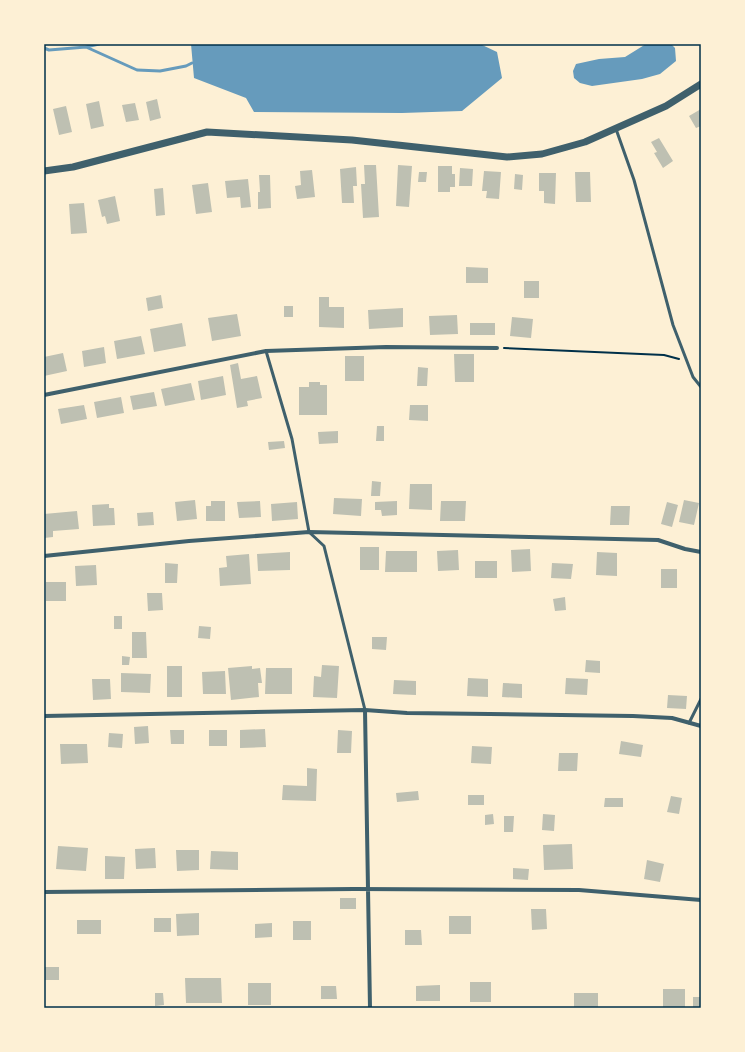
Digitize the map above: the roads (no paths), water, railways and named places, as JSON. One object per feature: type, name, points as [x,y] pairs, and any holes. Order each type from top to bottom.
[{"type":"street","points":[[44,171],[73,166],[207,132],[352,140],[507,157],[542,154],[585,142],[616,129],[666,106],[701,84]]},
{"type":"street","points":[[44,395],[266,352],[386,347],[497,348]]},
{"type":"street","points":[[44,556],[189,541],[309,532],[658,540],[685,549],[701,552]]},
{"type":"street","points":[[44,716],[365,710],[407,713],[633,716],[672,718],[701,726]]},
{"type":"street","points":[[365,710],[370,1008]]},
{"type":"street","points":[[44,892],[369,889],[579,890],[701,900]]},
{"type":"lane","points":[[616,129],[634,180],[673,324],[693,377],[701,387]]},
{"type":"lane","points":[[266,352],[292,439],[309,532],[324,546],[365,710]]},
{"type":"lane","points":[[689,723],[701,699]]},
{"type":"water","points":[[191,44],[480,44],[497,52],[502,78],[462,111],[402,113],[254,112],[246,98],[194,78]]},
{"type":"water","points":[[646,44],[671,44],[675,48],[676,61],[660,74],[642,79],[592,86],[580,83],[574,78],[573,71],[576,64],[599,59],[625,57]]},
{"type":"waterway","points":[[86,47],[99,44]]},
{"type":"waterway","points":[[44,48],[49,50],[86,47],[137,70],[160,71],[186,66],[192,63]]}]
